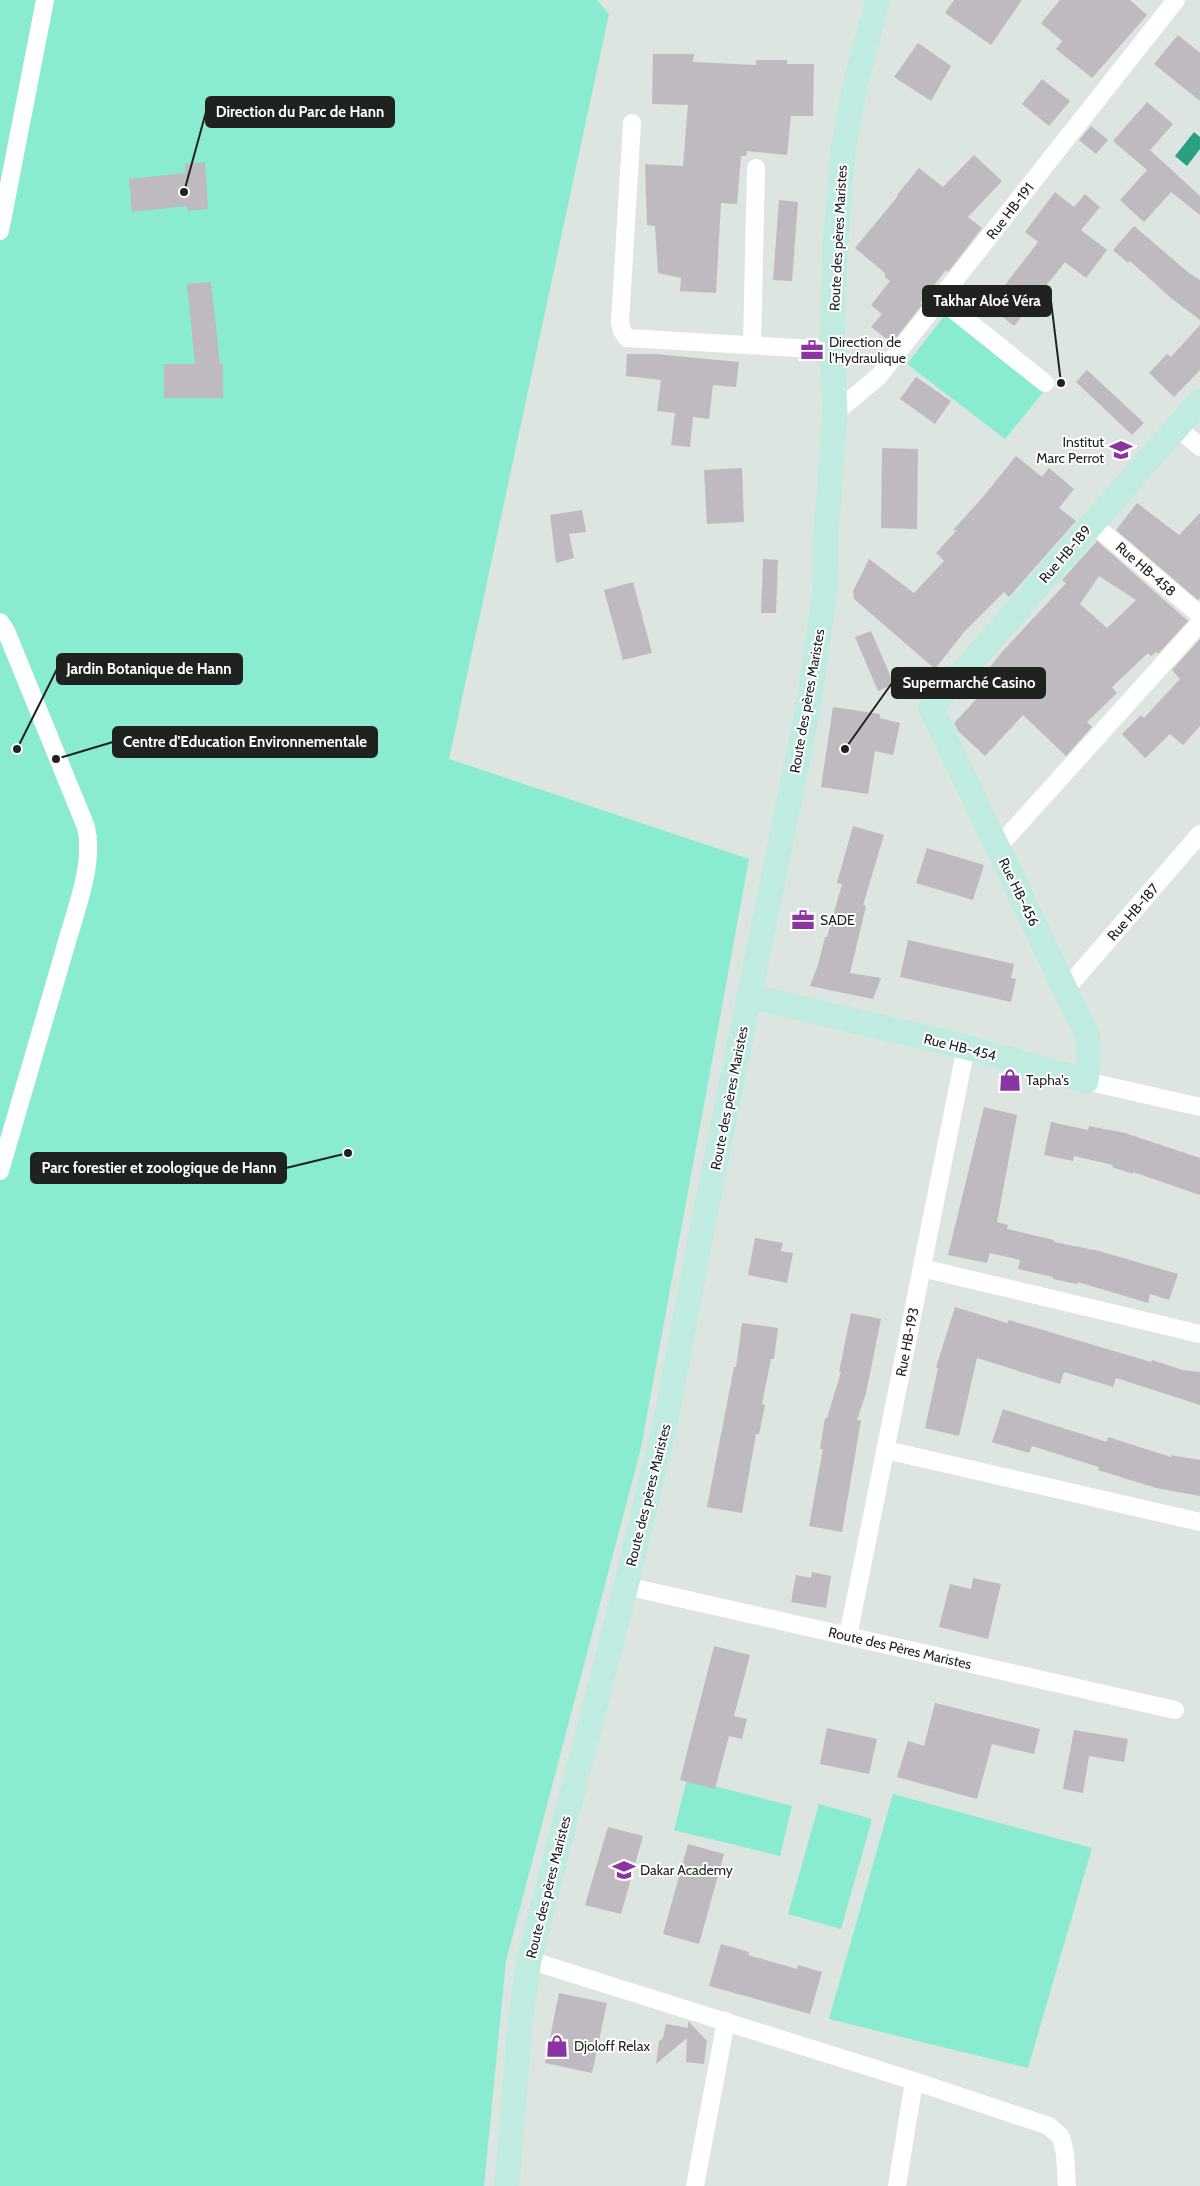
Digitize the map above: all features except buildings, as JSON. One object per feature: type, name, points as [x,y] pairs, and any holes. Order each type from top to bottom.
[{"type":"street","points":[[0,231],[45,0]]},
{"type":"street","name":"Route des pères Maristes","points":[[507,2186],[520,2023],[529,1960],[626,1586],[665,1424],[809,702],[825,590],[826,535],[835,413],[832,350],[835,249],[843,149],[856,81],[878,0]]},
{"type":"street","name":"Rue HB-191","points":[[835,413],[879,376],[1176,0]]},
{"type":"street","points":[[632,123],[620,322],[622,331],[627,338],[832,350]]},
{"type":"street","points":[[752,345],[756,168]]},
{"type":"street","points":[[940,299],[1045,383]]},
{"type":"street","name":"Rue HB-189","points":[[930,708],[1200,401]]},
{"type":"street","points":[[1177,427],[1200,446]]},
{"type":"street","name":"Rue HB-458","points":[[1092,523],[1200,616]]},
{"type":"street","points":[[0,622],[6,632],[86,827],[90,842],[86,872],[46,1018],[0,1171]]},
{"type":"street","points":[[997,848],[1200,623]]},
{"type":"street","name":"Rue HB-456","points":[[930,708],[1088,1037],[1089,1057],[1086,1081]]},
{"type":"street","name":"Rue HB-187","points":[[1065,990],[1200,834]]},
{"type":"street","name":"Rue HB-454","points":[[749,996],[966,1047],[1086,1081],[1200,1107]]},
{"type":"street","name":"Rue HB-193","points":[[848,1636],[966,1047]]},
{"type":"street","points":[[922,1268],[1200,1334]]},
{"type":"street","points":[[886,1450],[1200,1522]]},
{"type":"street","name":"Route des Pères Maristes","points":[[626,1586],[1174,1710]]},
{"type":"street","points":[[529,1960],[914,2081],[1049,2126],[1061,2137],[1065,2153],[1067,2186]]},
{"type":"street","points":[[695,2186],[726,2022]]},
{"type":"street","points":[[897,2186],[914,2081]]},
{"type":"shaded area","points":[[0,0],[597,0],[609,14],[449,759],[749,859],[641,1448],[506,1961],[484,2186],[0,2186]]},
{"type":"shaded area","points":[[1194,132],[1200,137],[1200,149],[1187,166],[1175,156]]},
{"type":"shaded area","points":[[945,315],[1044,391],[1005,439],[907,364]]},
{"type":"shaded area","points":[[687,1779],[792,1806],[780,1856],[674,1830]]},
{"type":"shaded area","points":[[893,1794],[1092,1848],[1028,2068],[829,2019]]},
{"type":"shaded area","points":[[819,1804],[872,1819],[841,1929],[788,1914]]},
{"type":"place","name":"Direction du Parc de Hann","points":[[184,192]]},
{"type":"place","name":"Direction de l'Hydraulique","points":[[812,350]]},
{"type":"place","name":"Takhar Aloé Véra","points":[[1061,383]]},
{"type":"place","name":"Institut Marc Perrot","points":[[1121,450]]},
{"type":"place","name":"Jardin Botanique de Hann","points":[[17,749]]},
{"type":"place","name":"Supermarché Casino","points":[[845,749]]},
{"type":"place","name":"Centre d'Education Environnementale","points":[[56,759]]},
{"type":"place","name":"SADE","points":[[803,920]]},
{"type":"place","name":"Tapha's","points":[[1010,1080]]},
{"type":"place","name":"Parc forestier et zoologique de Hann","points":[[348,1153]]},
{"type":"place","name":"Dakar Academy","points":[[624,1870]]},
{"type":"place","name":"Djoloff Relax","points":[[557,2046]]}]
